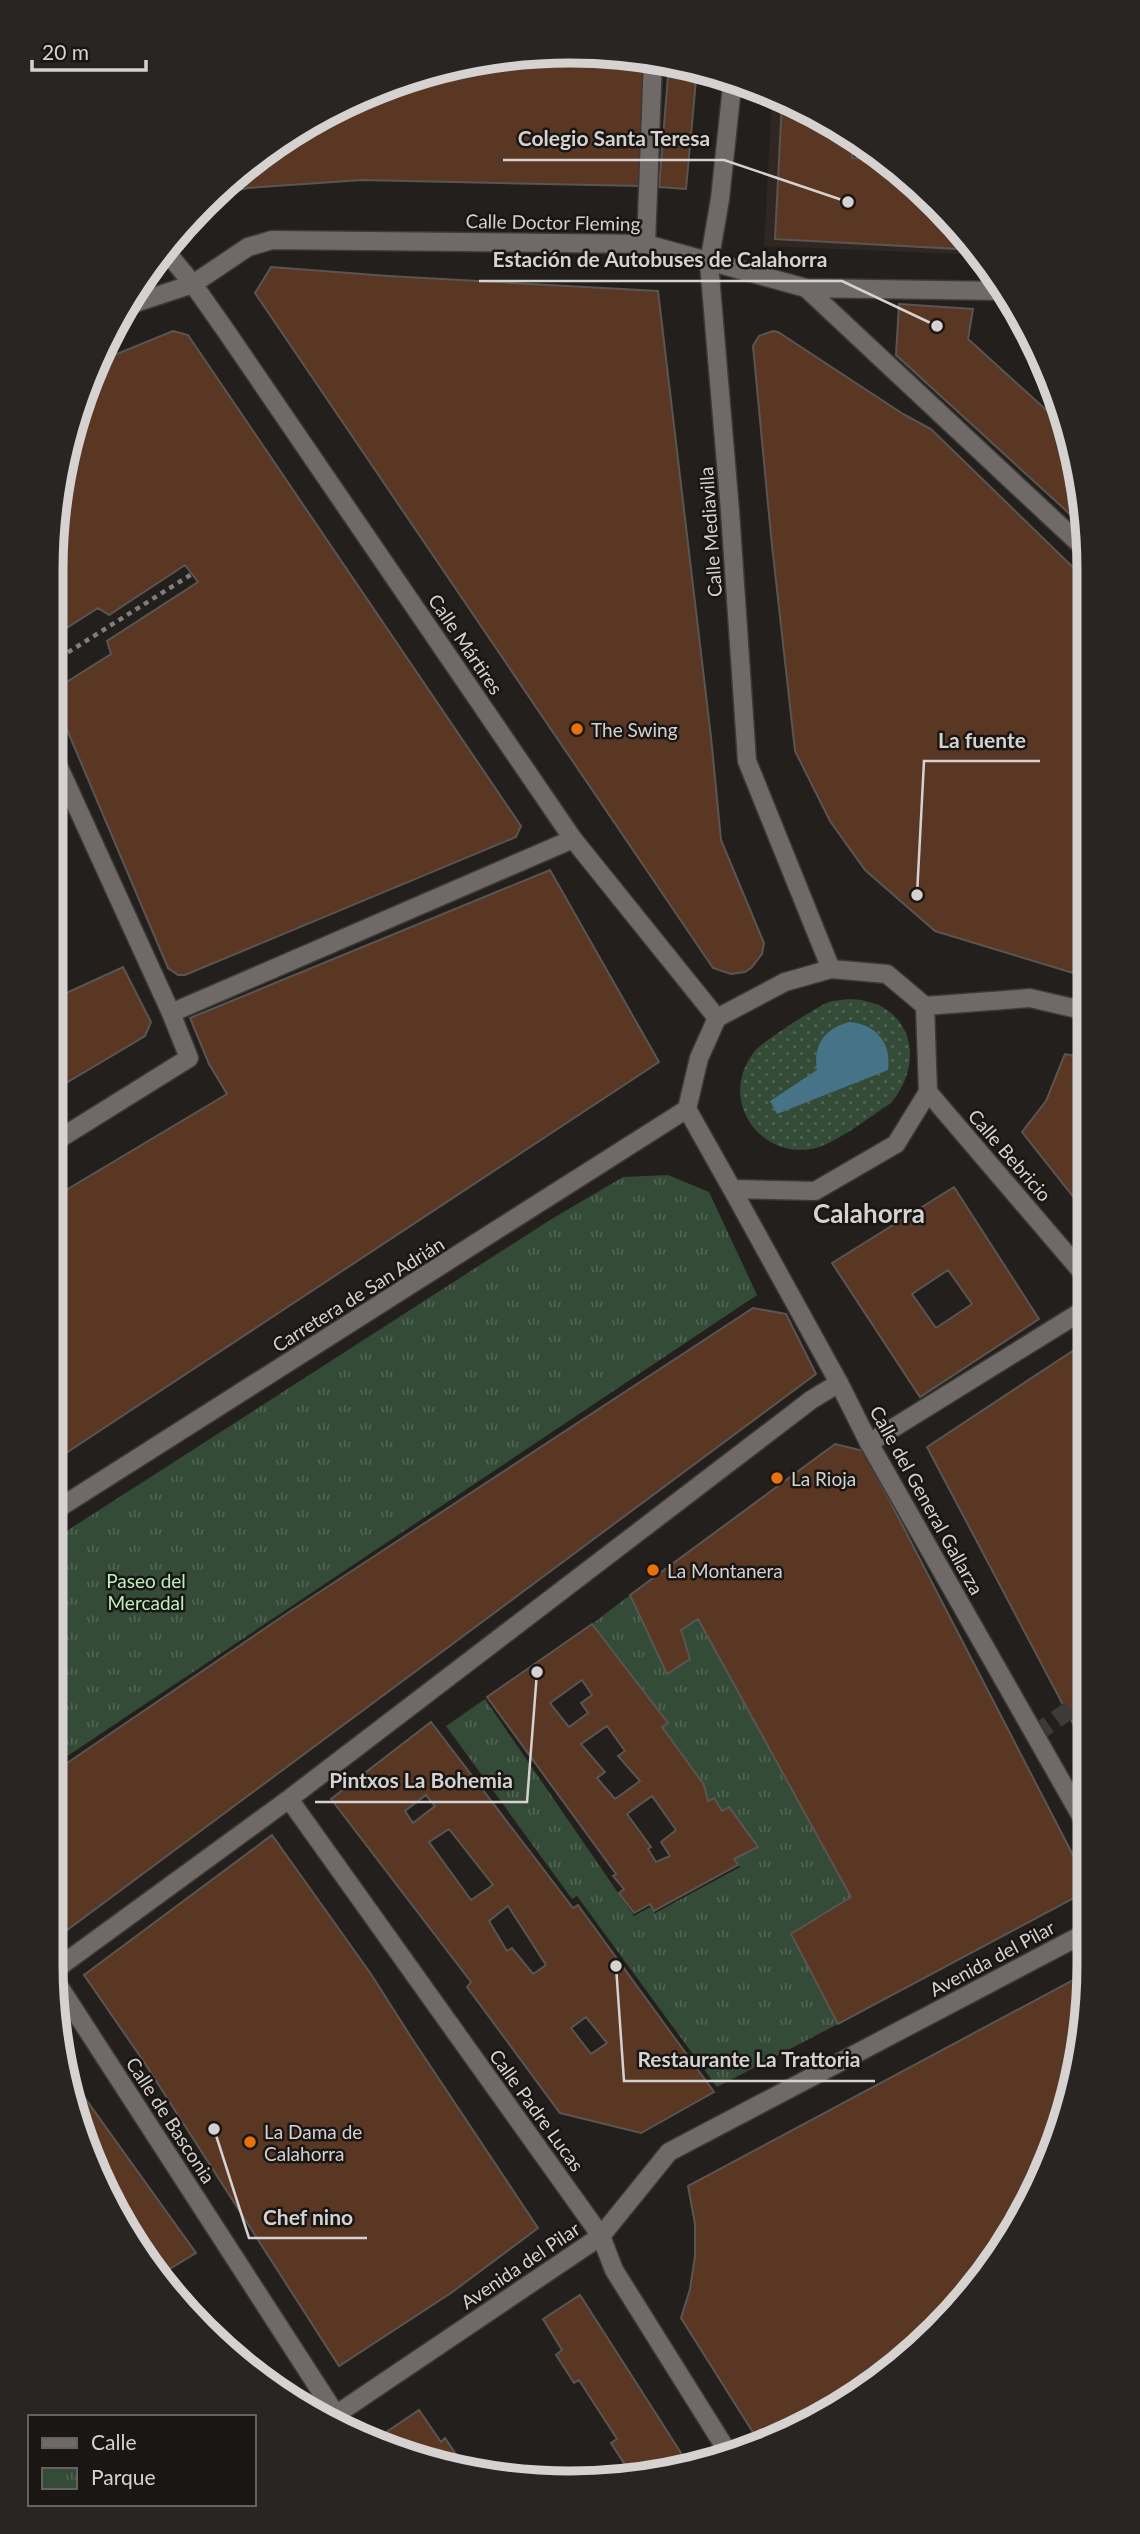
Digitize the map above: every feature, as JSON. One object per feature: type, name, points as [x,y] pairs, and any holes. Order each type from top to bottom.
[{"type":"street","points":[[646,244],[653,70]]},
{"type":"street","name":"Calle Mediavilla","points":[[732,90],[720,199],[709,263],[728,484],[747,761],[831,969]]},
{"type":"street","name":"Calle Doctor Fleming","points":[[140,301],[193,284],[248,247],[272,240],[646,244],[806,288],[994,291]]},
{"type":"street","name":"Calle Mártires","points":[[171,257],[193,284],[573,839],[717,1018]]},
{"type":"street","points":[[806,288],[1076,541]]},
{"type":"street","points":[[63,776],[189,1058],[63,1137]]},
{"type":"street","points":[[171,1013],[573,839]]},
{"type":"street","points":[[925,1006],[928,1092],[896,1144],[815,1191],[732,1189],[687,1109],[699,1058],[717,1018],[785,982],[831,969],[887,974],[925,1006],[1030,998],[1077,1009]]},
{"type":"street","name":"Calle Bebricio","points":[[928,1092],[1077,1266]]},
{"type":"street","name":"Carretera de San Adrián","points":[[63,1505],[687,1109]]},
{"type":"street","name":"Calle del General Gallarza","points":[[732,1189],[869,1443],[1077,1809]]},
{"type":"street","points":[[869,1443],[1077,1314]]},
{"type":"street","points":[[63,1967],[289,1799],[800,1409],[839,1383]]},
{"type":"street","name":"Calle Padre Lucas","points":[[289,1799],[601,2236],[614,2270],[725,2447]]},
{"type":"street","name":"Avenida del Pilar","points":[[341,2416],[601,2236],[669,2152],[1077,1937]]},
{"type":"street","name":"Calle de Basconia","points":[[64,1992],[330,2410]]},
{"type":"path","points":[[63,655],[192,573]]},
{"type":"shaded area","points":[[772,105],[824,131],[879,168],[929,211],[966,254],[764,246]]},
{"type":"green space","points":[[850,999],[871,1002],[887,1010],[899,1021],[907,1036],[910,1052],[902,1086],[891,1103],[852,1130],[820,1147],[793,1149],[777,1145],[763,1137],[752,1126],[744,1112],[740,1096],[741,1080],[747,1063],[760,1046],[805,1015],[829,1002]]},
{"type":"green space","name":"Paseo del Mercadal","points":[[668,1175],[709,1192],[757,1295],[63,1759],[63,1533],[550,1220],[623,1177]]},
{"type":"green space","points":[[630,1595],[668,1673],[690,1659],[681,1630],[698,1619],[851,1897],[791,1934],[838,2024],[717,2087],[577,1896],[572,1899],[446,1726],[485,1699],[634,1916],[650,1907],[655,1913],[740,1867],[734,1859],[757,1847],[729,1807],[722,1811],[715,1799],[708,1801],[704,1785],[662,1727],[668,1722],[592,1624]]},
{"type":"water","points":[[849,1022],[874,1031],[885,1043],[888,1070],[777,1114],[770,1101],[817,1070],[817,1053],[822,1039],[833,1029]]},
{"type":"building","points":[[537,64],[603,64],[645,69],[640,186],[362,180],[233,191],[288,148],[317,131],[376,102],[439,80],[504,67]]},
{"type":"building","points":[[668,73],[696,79],[686,189],[659,187]]},
{"type":"building","points":[[782,110],[852,148],[852,158],[867,159],[879,168],[929,211],[962,249],[775,239]]},
{"type":"building","points":[[271,267],[658,291],[721,840],[764,943],[762,954],[751,968],[745,972],[731,974],[713,968],[255,293]]},
{"type":"building","points":[[899,304],[973,309],[968,339],[1053,416],[1067,471],[1074,518],[896,355]]},
{"type":"building","points":[[173,331],[188,335],[521,826],[516,837],[185,975],[178,975],[168,968],[63,720],[63,684],[111,654],[107,641],[198,582],[185,565],[109,615],[98,608],[63,630],[67,504],[80,439],[110,357]]},
{"type":"building","points":[[778,332],[903,414],[931,429],[1077,571],[1077,974],[935,931],[865,870],[830,821],[795,751],[753,346],[759,336]]},
{"type":"building","points":[[550,870],[659,1062],[63,1455],[63,1192],[227,1094],[209,1064],[190,1018]]},
{"type":"building","points":[[123,967],[151,1022],[145,1036],[63,1085],[63,994]]},
{"type":"building","points":[[1065,1054],[1077,1056],[1077,1201],[1022,1132],[1046,1101]]},
{"type":"building","points":[[954,1187],[1039,1319],[920,1397],[832,1263]],"holes":[[[948,1270],[972,1304],[936,1328],[912,1294]]]},
{"type":"building","points":[[753,1308],[786,1314],[816,1374],[63,1933],[63,1766],[286,1614]]},
{"type":"building","points":[[1077,1348],[1077,1731],[927,1447]]},
{"type":"building","points":[[835,1444],[864,1451],[1077,1863],[1077,1896],[838,2024],[791,1934],[851,1897],[698,1619],[681,1630],[690,1659],[667,1674],[630,1595]]},
{"type":"building","points":[[592,1624],[668,1723],[662,1727],[704,1785],[708,1801],[714,1798],[722,1811],[729,1807],[758,1847],[734,1859],[738,1865],[654,1911],[650,1904],[634,1913],[619,1893],[624,1889],[613,1876],[616,1874],[487,1697]],"holes":[[[582,1680],[592,1695],[581,1703],[588,1713],[569,1727],[550,1703]],[[607,1726],[625,1751],[618,1756],[640,1781],[615,1799],[597,1778],[605,1772],[581,1744]],[[652,1796],[676,1830],[661,1842],[670,1856],[656,1862],[648,1849],[651,1847],[627,1814]]]},
{"type":"building","points":[[431,1722],[573,1908],[578,1905],[714,2092],[641,2133],[560,2113],[467,1987],[471,1982],[331,1799]],"holes":[[[426,1795],[435,1806],[413,1823],[405,1811]],[[449,1829],[493,1885],[471,1900],[429,1842]],[[508,1906],[546,1965],[533,1974],[512,1948],[507,1951],[489,1921]],[[586,2017],[607,2043],[591,2054],[571,2028]]]},
{"type":"building","points":[[272,1835],[371,1974],[538,2228],[451,2293],[339,2366],[142,2059],[84,1975]]},
{"type":"building","points":[[1077,1978],[1073,2030],[1060,2095],[1050,2127],[1025,2188],[992,2246],[929,2323],[879,2366],[824,2403],[755,2435],[681,2318],[690,2289],[695,2256],[695,2224],[688,2186]]},
{"type":"building","points":[[78,2086],[85,2098],[196,2253],[166,2271],[148,2246],[115,2188],[90,2127]]},
{"type":"building","points":[[580,2295],[684,2458],[627,2468],[611,2443],[617,2439],[579,2380],[574,2383],[556,2355],[562,2350],[543,2319]]},
{"type":"building","points":[[419,2410],[441,2442],[445,2438],[459,2458],[439,2454],[383,2435]]},
{"type":"tunnel","points":[[1034,1735],[1077,1705]]},
{"type":"place","name":"Colegio Santa Teresa","points":[[848,202]]},
{"type":"place","name":"Estación de Autobuses de Calahorra","points":[[937,326]]},
{"type":"place","name":"The Swing","points":[[577,729]]},
{"type":"place","name":"La fuente","points":[[917,895]]},
{"type":"place","name":"La Rioja","points":[[777,1478]]},
{"type":"place","name":"La Montanera","points":[[653,1570]]},
{"type":"place","name":"Pintxos La Bohemia","points":[[537,1672]]},
{"type":"place","name":"Restaurante La Trattoria","points":[[616,1966]]},
{"type":"place","name":"Chef nino","points":[[214,2129]]},
{"type":"place","name":"La Dama de Calahorra","points":[[250,2142]]},
{"type":"district","name":"Calahorra","points":[[869,1213]]}]
